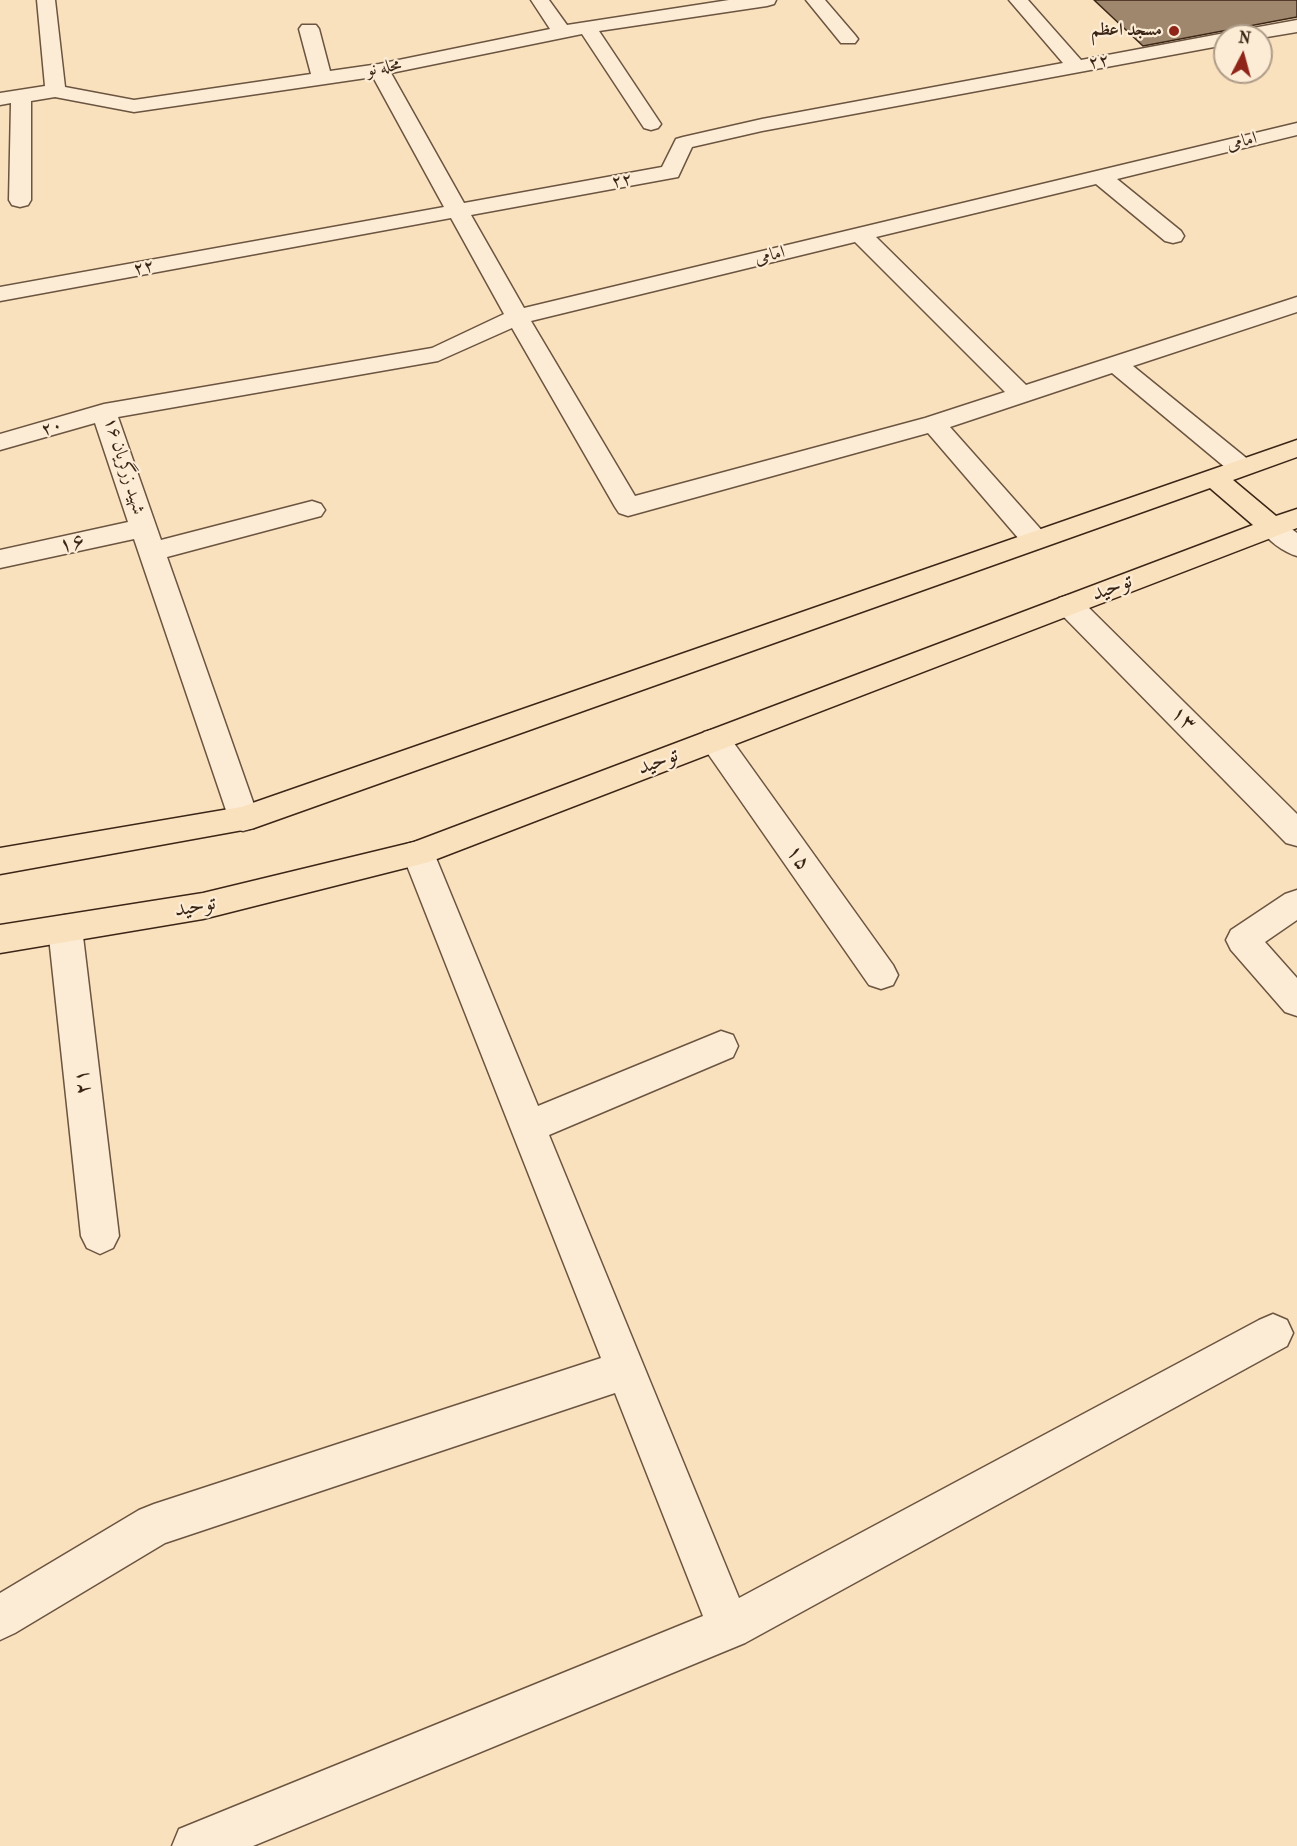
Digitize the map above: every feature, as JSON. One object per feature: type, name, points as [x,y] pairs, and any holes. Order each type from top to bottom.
[{"type":"main road","points":[[0,861],[243,819],[1297,448]]},
{"type":"main road","points":[[1214,477],[1285,522]]},
{"type":"main road","name":"توحید","points":[[0,939],[203,906],[418,853],[1285,522]]},
{"type":"street","points":[[46,0],[55,91]]},
{"type":"street","points":[[540,0],[562,32]]},
{"type":"street","name":"محله نو","points":[[0,99],[55,91],[134,106],[379,70],[587,27],[767,0]]},
{"type":"street","points":[[815,0],[848,39]]},
{"type":"street","points":[[1018,0],[1077,66]]},
{"type":"street","points":[[1273,30],[1297,26]]},
{"type":"street","points":[[587,27],[651,124]]},
{"type":"street","points":[[309,29],[322,79]]},
{"type":"street","name":"۲۲","points":[[0,294],[670,172],[683,143],[762,125],[1213,41]]},
{"type":"street","points":[[379,70],[517,317],[627,507],[934,424],[1297,304]]},
{"type":"street","points":[[20,200],[21,96]]},
{"type":"street","name":"امامی","points":[[517,317],[1297,129]]},
{"type":"street","points":[[1100,177],[1173,236]]},
{"type":"street","points":[[860,234],[1022,395]]},
{"type":"street","name":"۱۶ شهید زرگریان","points":[[243,819],[104,412],[438,354],[517,317]]},
{"type":"street","points":[[1115,364],[1241,467]]},
{"type":"street","name":"۲۰","points":[[0,442],[104,412]]},
{"type":"street","points":[[934,424],[1035,540]]},
{"type":"street","name":"۱۶","points":[[0,559],[148,540],[312,510]]},
{"type":"street","points":[[1285,522],[1297,547]]},
{"type":"street","name":"۱۳","points":[[1069,605],[1297,834]]},
{"type":"street","name":"۱۵","points":[[716,740],[881,975]]},
{"type":"street","points":[[418,853],[729,1627]]},
{"type":"street","points":[[1297,903],[1243,940],[1297,1002]]},
{"type":"street","name":"۲۱","points":[[65,928],[100,1236]]},
{"type":"street","points":[[528,1127],[722,1046]]},
{"type":"street","points":[[196,1846],[729,1627],[1273,1333]]},
{"type":"street","points":[[0,1618],[154,1525],[626,1370]]},
{"type":"building","name":"مسجد اعظم","points":[[1094,0],[1297,0],[1297,17],[1260,24],[1213,24],[1213,33],[1143,46]]},
{"type":"place","name":"مسجد اعظم","points":[[1174,31]]}]
